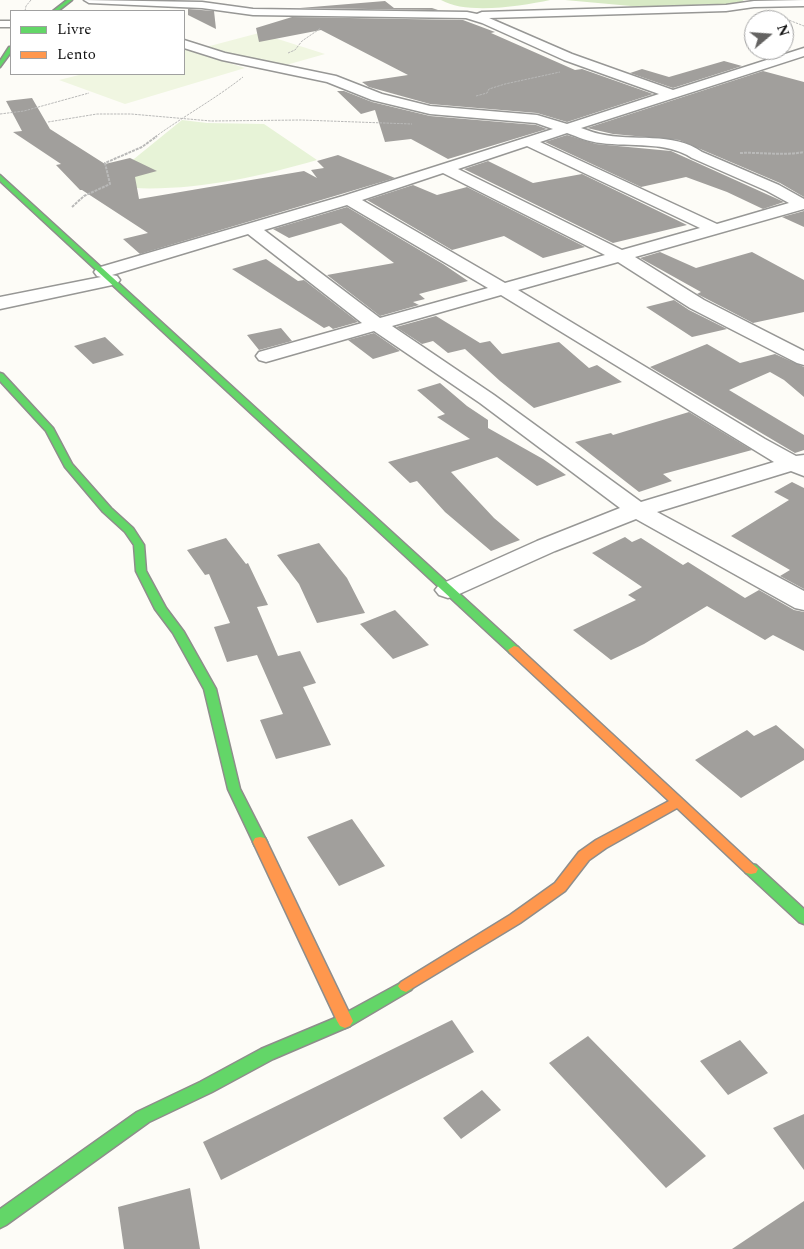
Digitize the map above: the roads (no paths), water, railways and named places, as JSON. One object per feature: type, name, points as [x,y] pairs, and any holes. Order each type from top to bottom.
[{"type":"street","points":[[56,10],[70,0]]},
{"type":"street","points":[[89,0],[202,5],[239,11],[466,15],[726,8],[754,4],[804,3]]},
{"type":"street","points":[[210,17],[239,11],[334,1]]},
{"type":"street","points":[[466,15],[486,21],[568,56],[671,94]]},
{"type":"street","points":[[185,44],[222,56],[331,79],[377,97],[430,110],[501,118],[537,119],[600,139],[642,141],[687,148],[697,155],[773,188],[803,204]]},
{"type":"street","points":[[0,303],[107,276],[251,228],[348,199],[804,52]]},
{"type":"street","points":[[527,141],[715,229]]},
{"type":"street","points":[[444,168],[619,255],[697,304],[804,359]]},
{"type":"street","points":[[0,177],[804,918]]},
{"type":"street","points":[[348,199],[503,288],[728,428],[801,464]]},
{"type":"street","points":[[266,356],[803,204]]},
{"type":"street","points":[[251,228],[377,325],[487,398],[637,510],[804,602]]},
{"type":"street","points":[[0,376],[50,430],[68,465],[107,510],[129,530],[139,545],[141,571],[161,609],[178,632],[210,688],[234,789],[345,1021]]},
{"type":"street","points":[[448,590],[546,546],[637,510],[801,464]]},
{"type":"street","points":[[0,1219],[143,1117],[206,1087],[267,1054],[345,1021],[428,974],[516,919],[560,888],[584,856],[601,844],[678,802]]}]
